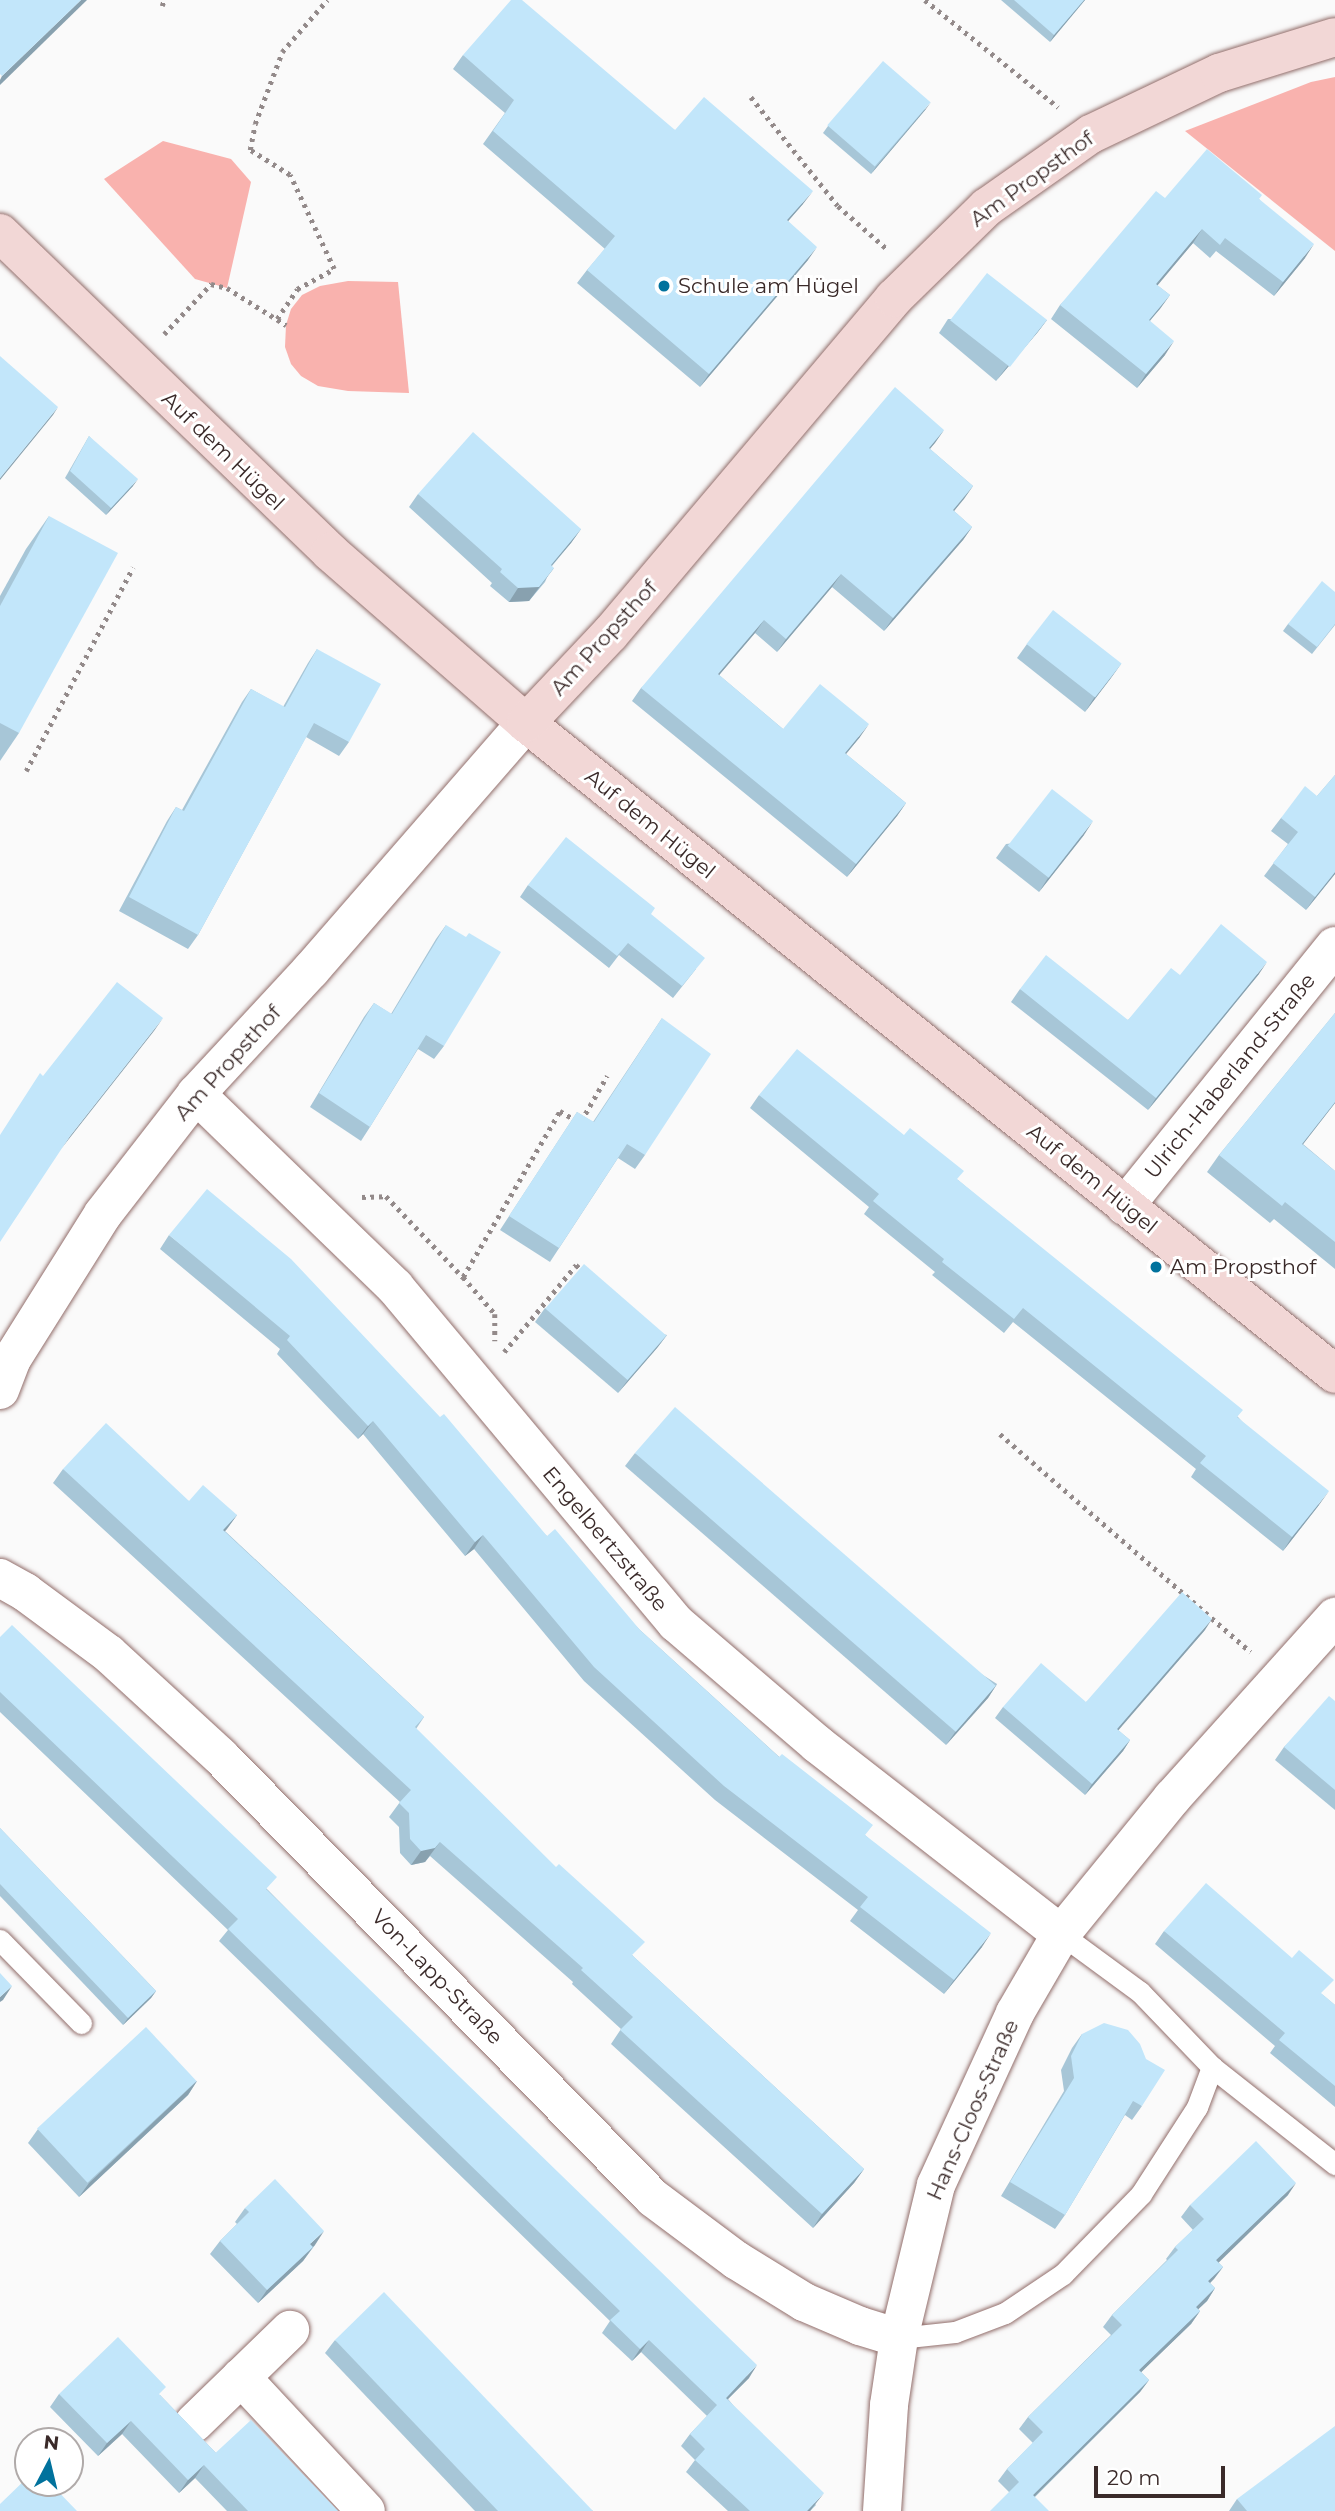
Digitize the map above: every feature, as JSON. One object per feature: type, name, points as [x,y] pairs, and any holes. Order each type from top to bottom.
[{"type":"street","name":"Am Propsthof","points":[[4,1367],[103,1214],[196,1094],[311,970],[526,723],[610,634],[916,274],[986,207],[1091,134],[1219,73],[1335,37]]},
{"type":"street","name":"Auf dem Hügel","points":[[0,233],[330,552],[526,723],[1335,1374]]},
{"type":"street","name":"Ulrich-Haberland-Straße","points":[[1125,1206],[1335,946]]},
{"type":"street","name":"Engelbertzstraße","points":[[196,1094],[395,1287],[676,1623],[817,1744],[1061,1934]]},
{"type":"street","name":"Von-Lapp-Straße","points":[[0,1578],[25,1592],[108,1654],[220,1756],[653,2198],[736,2260],[804,2302],[860,2326],[899,2338]]},
{"type":"street","name":"Hans-Cloos-Straße","points":[[882,2511],[889,2405],[899,2338],[936,2185],[1015,2014],[1061,1934],[1172,1798],[1335,1617]]},
{"type":"street","points":[[194,2423],[290,2330]]},
{"type":"street","points":[[241,2377],[366,2511]]},
{"type":"lane","points":[[1061,1934],[1140,1992],[1212,2067],[1335,2164]]},
{"type":"lane","points":[[0,1940],[81,2023]]},
{"type":"lane","points":[[899,2338],[955,2332],[1005,2313],[1063,2274],[1141,2194],[1197,2107],[1212,2067]]},
{"type":"path","points":[[277,320],[298,289],[334,269],[290,175],[250,150],[255,124],[282,52],[327,0]]},
{"type":"path","points":[[925,0],[1091,134]]},
{"type":"path","points":[[751,97],[838,206],[879,241]]},
{"type":"path","points":[[135,366],[211,284],[227,288],[286,325]]},
{"type":"path","points":[[26,771],[133,567]]},
{"type":"path","points":[[463,1277],[560,1111],[579,1123],[607,1076]]},
{"type":"path","points":[[502,1354],[576,1265],[585,1273]]},
{"type":"path","points":[[1000,1434],[1280,1678]]},
{"type":"shaded area","points":[[1335,77],[1335,251],[1185,131],[1311,82]]},
{"type":"shaded area","points":[[163,141],[231,159],[251,182],[227,288],[195,279],[104,179]]},
{"type":"shaded area","points":[[348,281],[398,282],[409,393],[348,391],[318,386],[301,376],[291,364],[285,347],[286,325],[291,309],[302,295],[320,286]]},
{"type":"building","points":[[0,0],[81,0],[2,76]]},
{"type":"building","points":[[511,0],[522,0],[675,130],[704,97],[813,191],[787,220],[817,247],[709,374],[587,270],[615,236],[493,131],[514,100],[463,55]]},
{"type":"building","points":[[1014,0],[1084,0],[1054,35]]},
{"type":"building","points":[[883,61],[931,102],[875,166],[827,125]]},
{"type":"building","points":[[1207,149],[1262,195],[1259,199],[1314,244],[1283,282],[1225,238],[1220,245],[1202,229],[1156,284],[1170,295],[1149,320],[1174,341],[1146,374],[1060,305],[1156,191],[1165,198]]},
{"type":"building","points":[[987,273],[1047,320],[1010,367],[950,320]]},
{"type":"building","points":[[0,356],[58,407],[0,478]]},
{"type":"building","points":[[895,387],[944,430],[929,448],[973,486],[953,510],[972,527],[893,618],[841,574],[786,639],[764,620],[718,674],[783,729],[820,684],[869,724],[845,753],[906,803],[856,864],[641,688]]},
{"type":"building","points":[[473,432],[581,529],[551,565],[554,568],[539,587],[518,588],[500,572],[502,569],[418,494]]},
{"type":"building","points":[[89,436],[138,479],[111,508],[70,471]]},
{"type":"building","points":[[49,516],[118,553],[19,733],[0,723],[0,606]]},
{"type":"building","points":[[1322,581],[1335,592],[1335,624],[1317,647],[1288,624]]},
{"type":"building","points":[[1053,610],[1122,664],[1095,697],[1027,644]]},
{"type":"building","points":[[317,649],[381,684],[349,742],[314,723],[198,935],[129,897],[176,807],[184,811],[251,689],[285,707]]},
{"type":"building","points":[[1335,775],[1335,872],[1315,897],[1273,863],[1298,832],[1281,818],[1305,786],[1317,796]]},
{"type":"building","points":[[1052,789],[1093,821],[1049,878],[1008,846]]},
{"type":"building","points":[[566,837],[655,908],[651,914],[705,958],[682,986],[628,943],[617,956],[528,885]]},
{"type":"building","points":[[1221,924],[1267,962],[1156,1098],[1020,989],[1046,955],[1128,1020],[1171,968],[1180,975]]},
{"type":"building","points":[[446,925],[466,937],[469,933],[501,952],[444,1046],[426,1035],[370,1127],[319,1093],[374,1003],[392,1014]]},
{"type":"building","points":[[117,982],[163,1018],[70,1136],[0,1242],[0,1135],[40,1073],[43,1076]]},
{"type":"building","points":[[1335,1013],[1335,1102],[1302,1144],[1335,1171],[1335,1242],[1285,1202],[1282,1206],[1219,1155]]},
{"type":"building","points":[[662,1018],[711,1054],[645,1155],[627,1144],[559,1248],[509,1216],[577,1112],[594,1122]]},
{"type":"building","points":[[797,1049],[904,1135],[910,1128],[964,1171],[957,1179],[1243,1410],[1237,1417],[1329,1491],[1292,1537],[1200,1463],[1206,1456],[1023,1308],[1014,1319],[942,1262],[944,1259],[873,1201],[879,1194],[759,1095]]},
{"type":"building","points":[[207,1189],[291,1259],[440,1417],[444,1414],[547,1536],[555,1529],[640,1630],[779,1757],[782,1754],[873,1825],[865,1835],[991,1933],[954,1980],[860,1907],[868,1897],[724,1786],[594,1667],[483,1535],[475,1542],[373,1421],[368,1426],[287,1340],[290,1336],[169,1235]]},
{"type":"building","points":[[584,1264],[666,1336],[628,1380],[545,1309]]},
{"type":"building","points":[[675,1407],[996,1686],[956,1732],[635,1453]]},
{"type":"building","points":[[106,1423],[189,1501],[203,1485],[237,1515],[223,1530],[424,1717],[415,1727],[556,1867],[559,1864],[645,1942],[632,1955],[864,2169],[822,2214],[620,2030],[633,2017],[581,1970],[583,1968],[440,1842],[435,1848],[421,1851],[410,1839],[409,1813],[399,1803],[411,1790],[63,1469]]},
{"type":"building","points":[[1182,1592],[1212,1619],[1117,1729],[1130,1740],[1092,1784],[1003,1707],[1041,1663],[1086,1702]]},
{"type":"building","points":[[12,1625],[277,1877],[266,1889],[757,2365],[726,2398],[824,2493],[807,2511],[750,2511],[695,2460],[705,2449],[690,2434],[717,2405],[649,2340],[640,2349],[610,2320],[620,2311],[228,1929],[238,1919],[0,1692],[0,1637]]},
{"type":"building","points":[[1329,1696],[1335,1701],[1335,1790],[1284,1747]]},
{"type":"building","points":[[0,1828],[156,1991],[128,2018],[0,1884]]},
{"type":"building","points":[[1206,1883],[1292,1958],[1299,1950],[1334,1980],[1321,1993],[1335,2005],[1335,2086],[1279,2040],[1285,2033],[1164,1931]]},
{"type":"building","points":[[0,1973],[12,1986],[0,1997]]},
{"type":"building","points":[[1104,2023],[1128,2030],[1140,2044],[1146,2059],[1165,2070],[1142,2106],[1133,2101],[1065,2215],[1010,2182],[1074,2078],[1071,2056],[1082,2034]]},
{"type":"building","points":[[146,2027],[196,2081],[87,2183],[37,2129]]},
{"type":"building","points":[[1256,2141],[1296,2183],[1216,2260],[1223,2267],[1208,2281],[1215,2288],[1196,2307],[1200,2311],[1139,2370],[1149,2380],[1033,2495],[1049,2511],[990,2511],[1019,2482],[1007,2469],[1043,2432],[1028,2417],[1122,2325],[1112,2315],[1178,2250],[1175,2247],[1204,2219],[1190,2205]]},
{"type":"building","points":[[275,2179],[324,2231],[310,2244],[313,2247],[267,2290],[220,2241],[249,2212],[245,2208]]},
{"type":"building","points":[[384,2292],[593,2511],[498,2511],[335,2340]]},
{"type":"building","points":[[118,2337],[166,2387],[159,2394],[216,2453],[251,2420],[338,2511],[248,2511],[204,2465],[188,2480],[131,2421],[107,2443],[59,2394]]},
{"type":"building","points":[[1335,2426],[1335,2511],[1247,2511],[1237,2499]]},
{"type":"building","points":[[14,2490],[14,2497],[64,2497],[77,2511],[0,2511],[0,2504]]},
{"type":"place","name":"Schule am Hügel","points":[[664,286]]},
{"type":"place","name":"Am Propsthof","points":[[1156,1267]]}]
